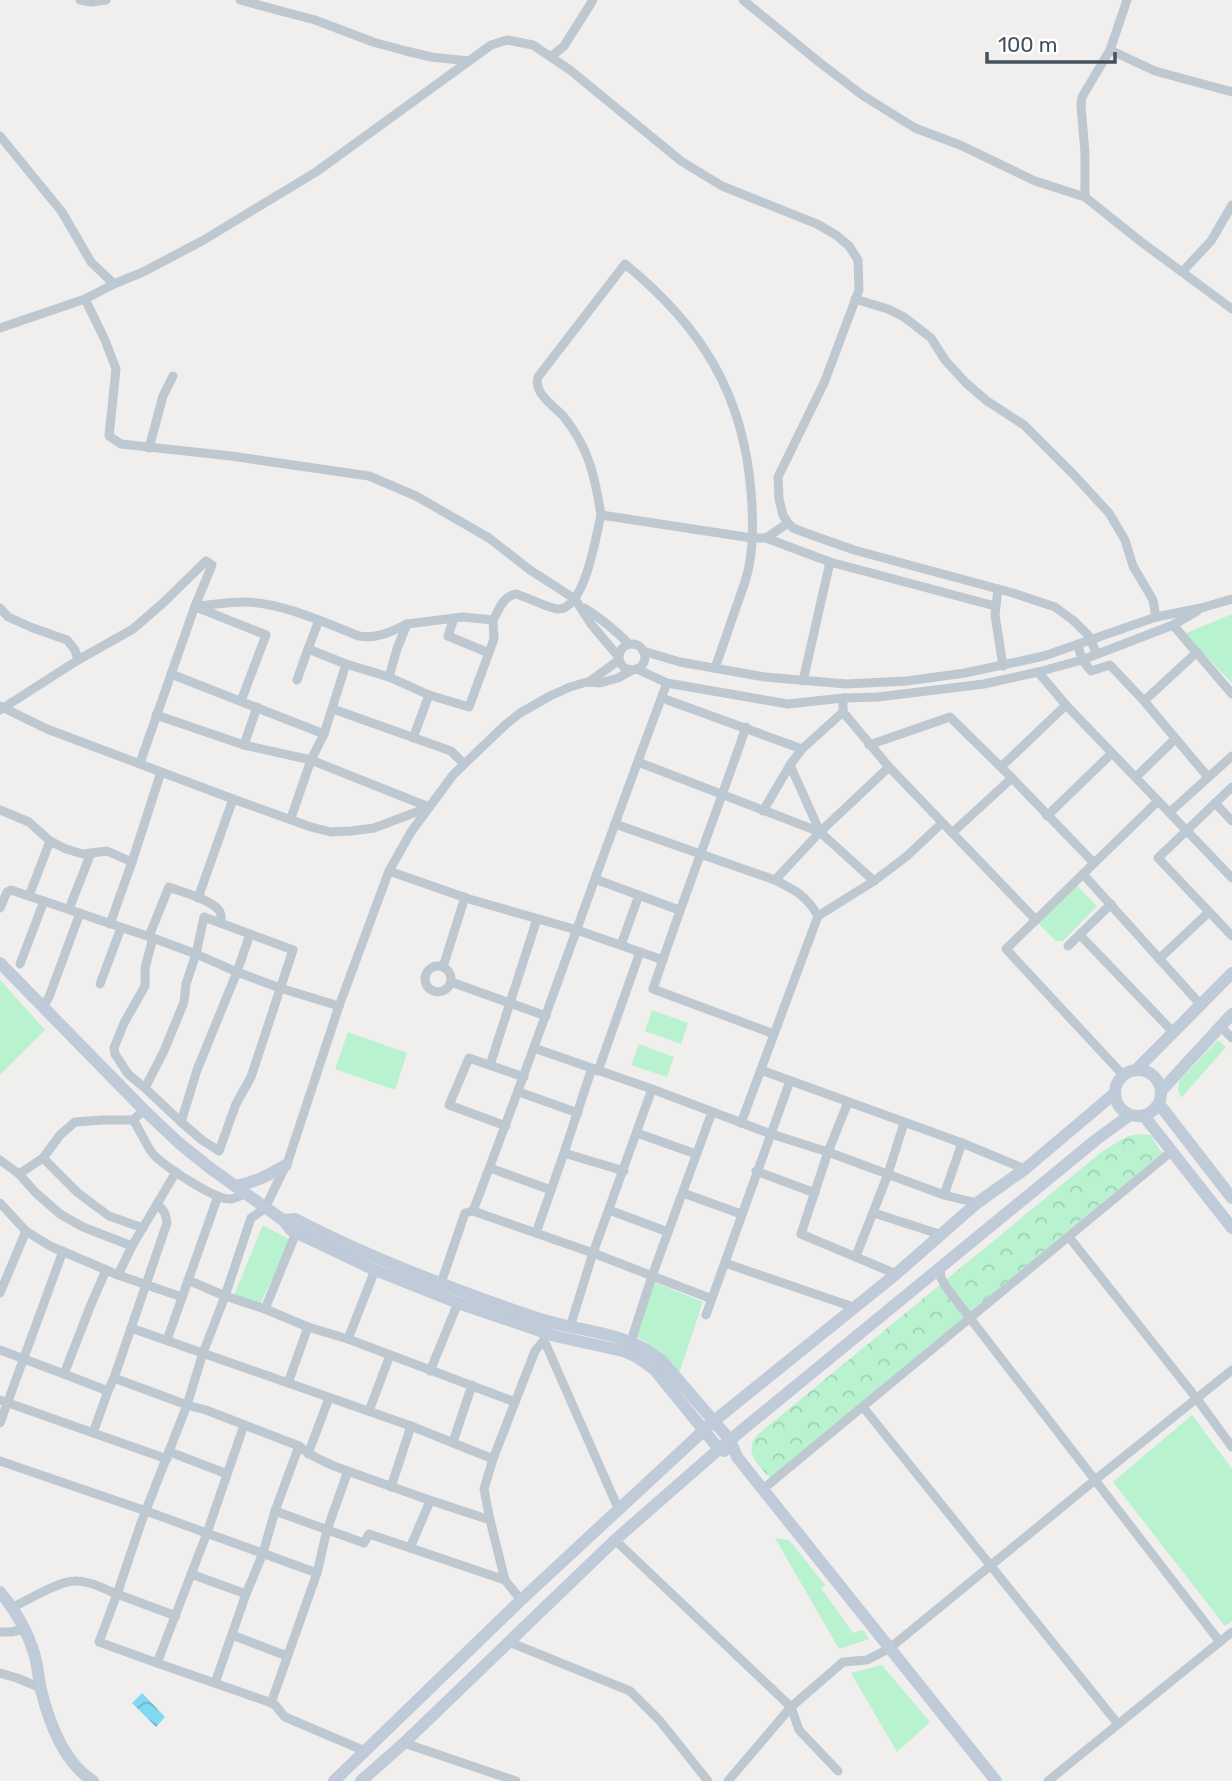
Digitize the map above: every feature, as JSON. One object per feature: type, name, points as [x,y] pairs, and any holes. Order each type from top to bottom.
[{"type":"street","points":[[80,0],[106,0]]},
{"type":"street","points":[[240,0],[315,20],[373,43],[431,57],[469,61]]},
{"type":"street","points":[[552,56],[564,46],[593,0]]},
{"type":"street","points":[[743,0],[852,87],[915,128],[960,145],[1035,181],[1085,197],[1232,309]]},
{"type":"street","points":[[1085,197],[1082,97],[1110,50],[1127,0]]},
{"type":"street","points":[[0,328],[85,299],[202,241],[316,172],[491,45],[507,40],[533,44],[552,56],[681,161],[722,186],[817,224],[849,246],[858,260],[859,290],[856,299],[824,383],[778,477],[779,499],[788,523],[793,528],[853,550],[1055,607],[1088,635],[1097,654]]},
{"type":"street","points":[[1110,50],[1155,71],[1232,92]]},
{"type":"street","points":[[1,136],[62,212],[91,262],[114,284]]},
{"type":"street","points":[[1182,272],[1211,241],[1232,205]]},
{"type":"street","points":[[308,649],[389,677],[429,695],[469,707],[495,639],[493,620],[510,595],[526,596],[557,609],[565,607],[575,599],[590,564],[601,515],[596,484],[591,463],[570,425],[539,390],[537,382],[538,377],[625,264],[650,284],[702,345],[723,382],[736,413],[745,446],[751,491],[752,537],[749,568],[715,668]]},
{"type":"street","points":[[85,299],[116,369],[109,436],[121,444],[231,456],[369,476],[416,496],[489,538],[530,570],[575,599],[624,668],[667,683],[789,704],[935,691],[1013,679],[1082,660],[1173,625],[1201,608]]},
{"type":"street","points":[[856,299],[904,317],[931,338],[945,360],[967,383],[987,401],[1024,425],[1074,475],[1109,513],[1125,540],[1133,566],[1153,600],[1156,617]]},
{"type":"street","points":[[149,447],[163,396],[173,376]]},
{"type":"street","points":[[601,515],[697,531],[766,538],[830,562],[995,606]]},
{"type":"street","points":[[766,538],[788,523]]},
{"type":"street","points":[[1,707],[134,629],[206,561],[212,565],[140,763]]},
{"type":"street","points":[[803,681],[830,562]]},
{"type":"street","points":[[998,589],[995,606],[996,628],[1003,666]]},
{"type":"street","points":[[365,1751],[285,1717],[275,1704],[99,1642],[187,1405],[251,1218],[265,1208],[286,1165],[339,1006],[389,871],[411,832],[453,775],[520,713],[550,696],[587,682],[619,658],[622,648],[629,644],[680,662],[765,677],[846,684],[907,681],[1003,666],[1044,656],[1156,617],[1232,599]]},
{"type":"street","points":[[195,606],[247,602],[271,606],[366,637],[381,636],[407,624],[463,617],[493,620]]},
{"type":"street","points":[[195,606],[266,635],[241,701]]},
{"type":"street","points":[[582,607],[597,616],[629,644]]},
{"type":"street","points":[[0,608],[8,617],[67,640],[75,650],[78,660]]},
{"type":"street","points":[[454,618],[449,636],[489,653]]},
{"type":"street","points":[[297,680],[319,620]]},
{"type":"street","points":[[389,677],[407,624]]},
{"type":"street","points":[[1173,625],[1232,694]]},
{"type":"street","points":[[1078,645],[1082,660],[1091,671],[1110,665],[1208,777]]},
{"type":"street","points":[[587,682],[600,683],[634,670],[645,659],[643,651]]},
{"type":"street","points":[[1144,701],[1197,652]]},
{"type":"street","points":[[291,818],[311,760],[333,709],[346,664]]},
{"type":"street","points":[[1038,672],[1066,705],[1232,878]]},
{"type":"street","points":[[171,674],[324,734]]},
{"type":"street","points":[[473,1211],[519,1092],[667,683]]},
{"type":"street","points":[[413,738],[429,695]]},
{"type":"street","points":[[662,698],[802,748]]},
{"type":"street","points":[[843,698],[843,712],[869,745],[1035,919]]},
{"type":"street","points":[[1001,767],[1066,705]]},
{"type":"street","points":[[1,707],[47,729],[233,799],[331,832],[374,828],[429,807]]},
{"type":"street","points":[[244,745],[257,707]]},
{"type":"street","points":[[333,709],[451,751],[464,765]]},
{"type":"street","points":[[763,811],[802,748],[843,712]]},
{"type":"street","points":[[156,715],[244,745],[311,760],[429,807]]},
{"type":"street","points":[[869,745],[950,717],[1094,863]]},
{"type":"street","points":[[746,727],[653,989],[774,1034]]},
{"type":"street","points":[[1136,777],[1175,739]]},
{"type":"street","points":[[1047,816],[1112,752]]},
{"type":"street","points":[[1170,812],[1232,756]]},
{"type":"street","points":[[638,762],[820,832],[874,881]]},
{"type":"street","points":[[790,765],[820,832]]},
{"type":"street","points":[[775,880],[820,832],[889,767]]},
{"type":"street","points":[[110,924],[161,772]]},
{"type":"street","points":[[952,833],[1012,778]]},
{"type":"street","points":[[1232,787],[1158,858],[1232,936]]},
{"type":"street","points":[[198,898],[233,799]]},
{"type":"street","points":[[1123,1075],[1006,949],[1158,801]]},
{"type":"street","points":[[1215,803],[1232,821]]},
{"type":"street","points":[[0,810],[29,822],[50,841],[66,849],[83,854],[107,851],[132,862]]},
{"type":"street","points":[[741,1123],[818,916],[874,881],[943,823]]},
{"type":"street","points":[[615,824],[775,880],[811,903],[818,916]]},
{"type":"street","points":[[29,896],[50,841]]},
{"type":"street","points":[[69,909],[91,853]]},
{"type":"street","points":[[389,871],[663,960]]},
{"type":"street","points":[[1083,874],[1200,1004]]},
{"type":"street","points":[[595,879],[679,910]]},
{"type":"street","points":[[145,1088],[184,1002],[186,984],[204,917],[293,950],[251,1077],[236,1104],[219,1151],[202,1140],[128,1074],[114,1048],[124,1023],[145,986],[145,968],[151,937],[169,887],[216,907],[221,923]]},
{"type":"street","points":[[0,908],[6,892],[11,890],[151,937],[280,988],[339,1006]]},
{"type":"street","points":[[621,945],[639,895]]},
{"type":"street","points":[[443,967],[465,897]]},
{"type":"street","points":[[20,964],[44,901]]},
{"type":"street","points":[[1068,946],[1111,904]]},
{"type":"street","points":[[1159,959],[1209,912]]},
{"type":"street","points":[[43,1007],[80,914]]},
{"type":"street","points":[[491,1065],[537,919]]},
{"type":"street","points":[[100,984],[121,928]]},
{"type":"street","points":[[181,1122],[197,1070],[250,934]]},
{"type":"street","points":[[1080,935],[1173,1032]]},
{"type":"street","points":[[536,1233],[578,1113],[640,952]]},
{"type":"street","points":[[0,963],[144,1110],[209,1168],[283,1220],[296,1233],[375,1270],[545,1336],[623,1351],[643,1360],[654,1369],[719,1449],[737,1457]]},
{"type":"street","points":[[435,967],[443,967],[450,973],[451,982],[448,989],[439,992],[427,985],[426,977],[435,967]]},
{"type":"street","points":[[1232,973],[1136,1070],[1118,1080],[1115,1093],[1119,1107],[1130,1115],[1150,1114],[1159,1104],[1162,1090],[1232,1013]]},
{"type":"street","points":[[451,982],[546,1016]]},
{"type":"street","points":[[1220,1026],[1232,1038]]},
{"type":"street","points":[[534,1048],[652,1088],[771,1134],[944,1195],[977,1203]]},
{"type":"street","points":[[506,1126],[449,1105],[469,1058],[524,1077]]},
{"type":"street","points":[[761,1070],[962,1143],[1025,1169]]},
{"type":"street","points":[[1136,1070],[1150,1073],[1162,1090]]},
{"type":"street","points":[[118,1083],[128,1074]]},
{"type":"street","points":[[706,1315],[790,1081]]},
{"type":"street","points":[[570,1327],[593,1253],[652,1088]]},
{"type":"street","points":[[519,1092],[578,1113]]},
{"type":"street","points":[[334,1781],[618,1508],[715,1421],[896,1274],[977,1203],[1025,1169],[1115,1093]]},
{"type":"street","points":[[848,1102],[801,1234],[896,1274]]},
{"type":"street","points":[[1159,1104],[1232,1198]]},
{"type":"street","points":[[19,1174],[43,1158],[60,1135],[75,1122],[133,1120],[144,1110]]},
{"type":"street","points":[[631,1341],[712,1112]]},
{"type":"street","points":[[361,1781],[404,1743],[615,1539],[719,1449],[1097,1139],[1130,1115]]},
{"type":"street","points":[[1143,1116],[1232,1228]]},
{"type":"street","points":[[133,1120],[153,1154],[176,1172],[227,1199],[233,1199],[246,1184],[264,1178],[286,1165]]},
{"type":"street","points":[[856,1256],[874,1213],[904,1123]]},
{"type":"street","points":[[637,1133],[696,1154]]},
{"type":"street","points":[[944,1195],[962,1143]]},
{"type":"street","points":[[763,1489],[1172,1151]]},
{"type":"street","points":[[564,1153],[624,1171]]},
{"type":"street","points":[[43,1158],[78,1193],[109,1216],[143,1228]]},
{"type":"street","points":[[0,1160],[19,1174],[60,1214],[83,1227],[132,1246]]},
{"type":"street","points":[[490,1168],[551,1190]]},
{"type":"street","points":[[756,1171],[815,1193]]},
{"type":"street","points":[[118,1275],[176,1172]]},
{"type":"street","points":[[683,1193],[741,1214]]},
{"type":"street","points":[[167,1340],[218,1196]]},
{"type":"street","points":[[0,1203],[26,1231],[50,1246],[118,1275],[182,1297]]},
{"type":"street","points":[[93,1433],[167,1223],[163,1209],[157,1204]]},
{"type":"street","points":[[609,1210],[668,1232]]},
{"type":"street","points":[[441,1283],[465,1213],[473,1211],[712,1298]]},
{"type":"street","points":[[874,1213],[942,1235]]},
{"type":"street","points":[[283,1220],[295,1219],[441,1283],[540,1319],[631,1341],[662,1360],[715,1421],[730,1440],[737,1457],[996,1781]]},
{"type":"street","points":[[0,1293],[26,1231]]},
{"type":"street","points":[[265,1309],[296,1233]]},
{"type":"street","points":[[1069,1237],[1232,1447]]},
{"type":"street","points":[[0,1423],[4,1401],[25,1359],[63,1251]]},
{"type":"street","points":[[725,1263],[853,1307]]},
{"type":"street","points":[[940,1268],[946,1287],[1220,1642]]},
{"type":"street","points":[[64,1374],[106,1270]]},
{"type":"street","points":[[348,1339],[375,1270]]},
{"type":"street","points":[[188,1280],[515,1402]]},
{"type":"street","points":[[430,1371],[458,1303]]},
{"type":"street","points":[[288,1383],[308,1326]]},
{"type":"street","points":[[131,1328],[411,1426],[493,1459]]},
{"type":"street","points":[[521,1600],[505,1580],[484,1489],[535,1351],[545,1336]]},
{"type":"street","points":[[545,1336],[618,1508]]},
{"type":"street","points":[[0,1350],[108,1391]]},
{"type":"street","points":[[369,1411],[390,1355]]},
{"type":"street","points":[[729,1781],[791,1707],[843,1662],[867,1660],[890,1648],[1232,1370]]},
{"type":"street","points":[[114,1378],[299,1446],[309,1454],[348,1471],[490,1520]]},
{"type":"street","points":[[453,1442],[472,1385]]},
{"type":"street","points":[[309,1454],[329,1398]]},
{"type":"street","points":[[4,1401],[93,1433],[227,1474]]},
{"type":"street","points":[[863,1407],[1118,1724]]},
{"type":"street","points":[[157,1663],[207,1533],[244,1425]]},
{"type":"street","points":[[391,1487],[411,1426]]},
{"type":"street","points":[[215,1683],[299,1446]]},
{"type":"street","points":[[0,1461],[317,1573]]},
{"type":"street","points":[[271,1703],[317,1573],[327,1530],[348,1471]]},
{"type":"street","points":[[410,1548],[430,1501]]},
{"type":"street","points":[[275,1511],[364,1543],[369,1534],[505,1580]]},
{"type":"street","points":[[615,1539],[791,1707],[799,1730],[838,1771]]},
{"type":"street","points":[[191,1574],[246,1594]]},
{"type":"street","points":[[13,1607],[65,1582],[75,1580],[176,1616]]},
{"type":"street","points":[[0,1592],[13,1607],[25,1629],[38,1667],[52,1725],[68,1755],[88,1779]]},
{"type":"street","points":[[0,1632],[25,1629]]},
{"type":"street","points":[[1048,1781],[1232,1632]]},
{"type":"street","points":[[232,1636],[287,1657]]},
{"type":"street","points":[[509,1642],[630,1691],[653,1713],[708,1781]]},
{"type":"street","points":[[0,1673],[41,1688]]},
{"type":"street","points":[[404,1743],[516,1781]]},
{"type":"green space","points":[[1232,614],[1232,683],[1184,634]]},
{"type":"green space","points":[[1075,884],[1097,906],[1063,941],[1056,941],[1036,921]]},
{"type":"green space","points":[[0,980],[45,1030],[0,1075]]},
{"type":"green space","points":[[652,1010],[688,1023],[681,1044],[645,1031]]},
{"type":"green space","points":[[348,1032],[407,1053],[395,1090],[335,1069]]},
{"type":"green space","points":[[1218,1040],[1226,1047],[1181,1098],[1179,1081]]},
{"type":"green space","points":[[639,1044],[674,1057],[667,1077],[631,1065]]},
{"type":"green space","points":[[1150,1135],[1162,1153],[770,1478],[752,1453],[751,1447],[756,1436],[1104,1150],[1128,1136]]},
{"type":"green space","points":[[263,1225],[291,1240],[260,1304],[234,1295]]},
{"type":"green space","points":[[654,1282],[703,1302],[679,1373],[660,1351],[634,1335]]},
{"type":"green space","points":[[1192,1415],[1232,1469],[1232,1621],[1225,1626],[1113,1482]]},
{"type":"green space","points":[[775,1538],[789,1540],[826,1586],[821,1588],[853,1633],[863,1630],[869,1639],[839,1649]]},
{"type":"green space","points":[[882,1665],[930,1722],[897,1752],[851,1673]]},
{"type":"water","points":[[142,1693],[165,1717],[156,1727],[132,1703]]}]
